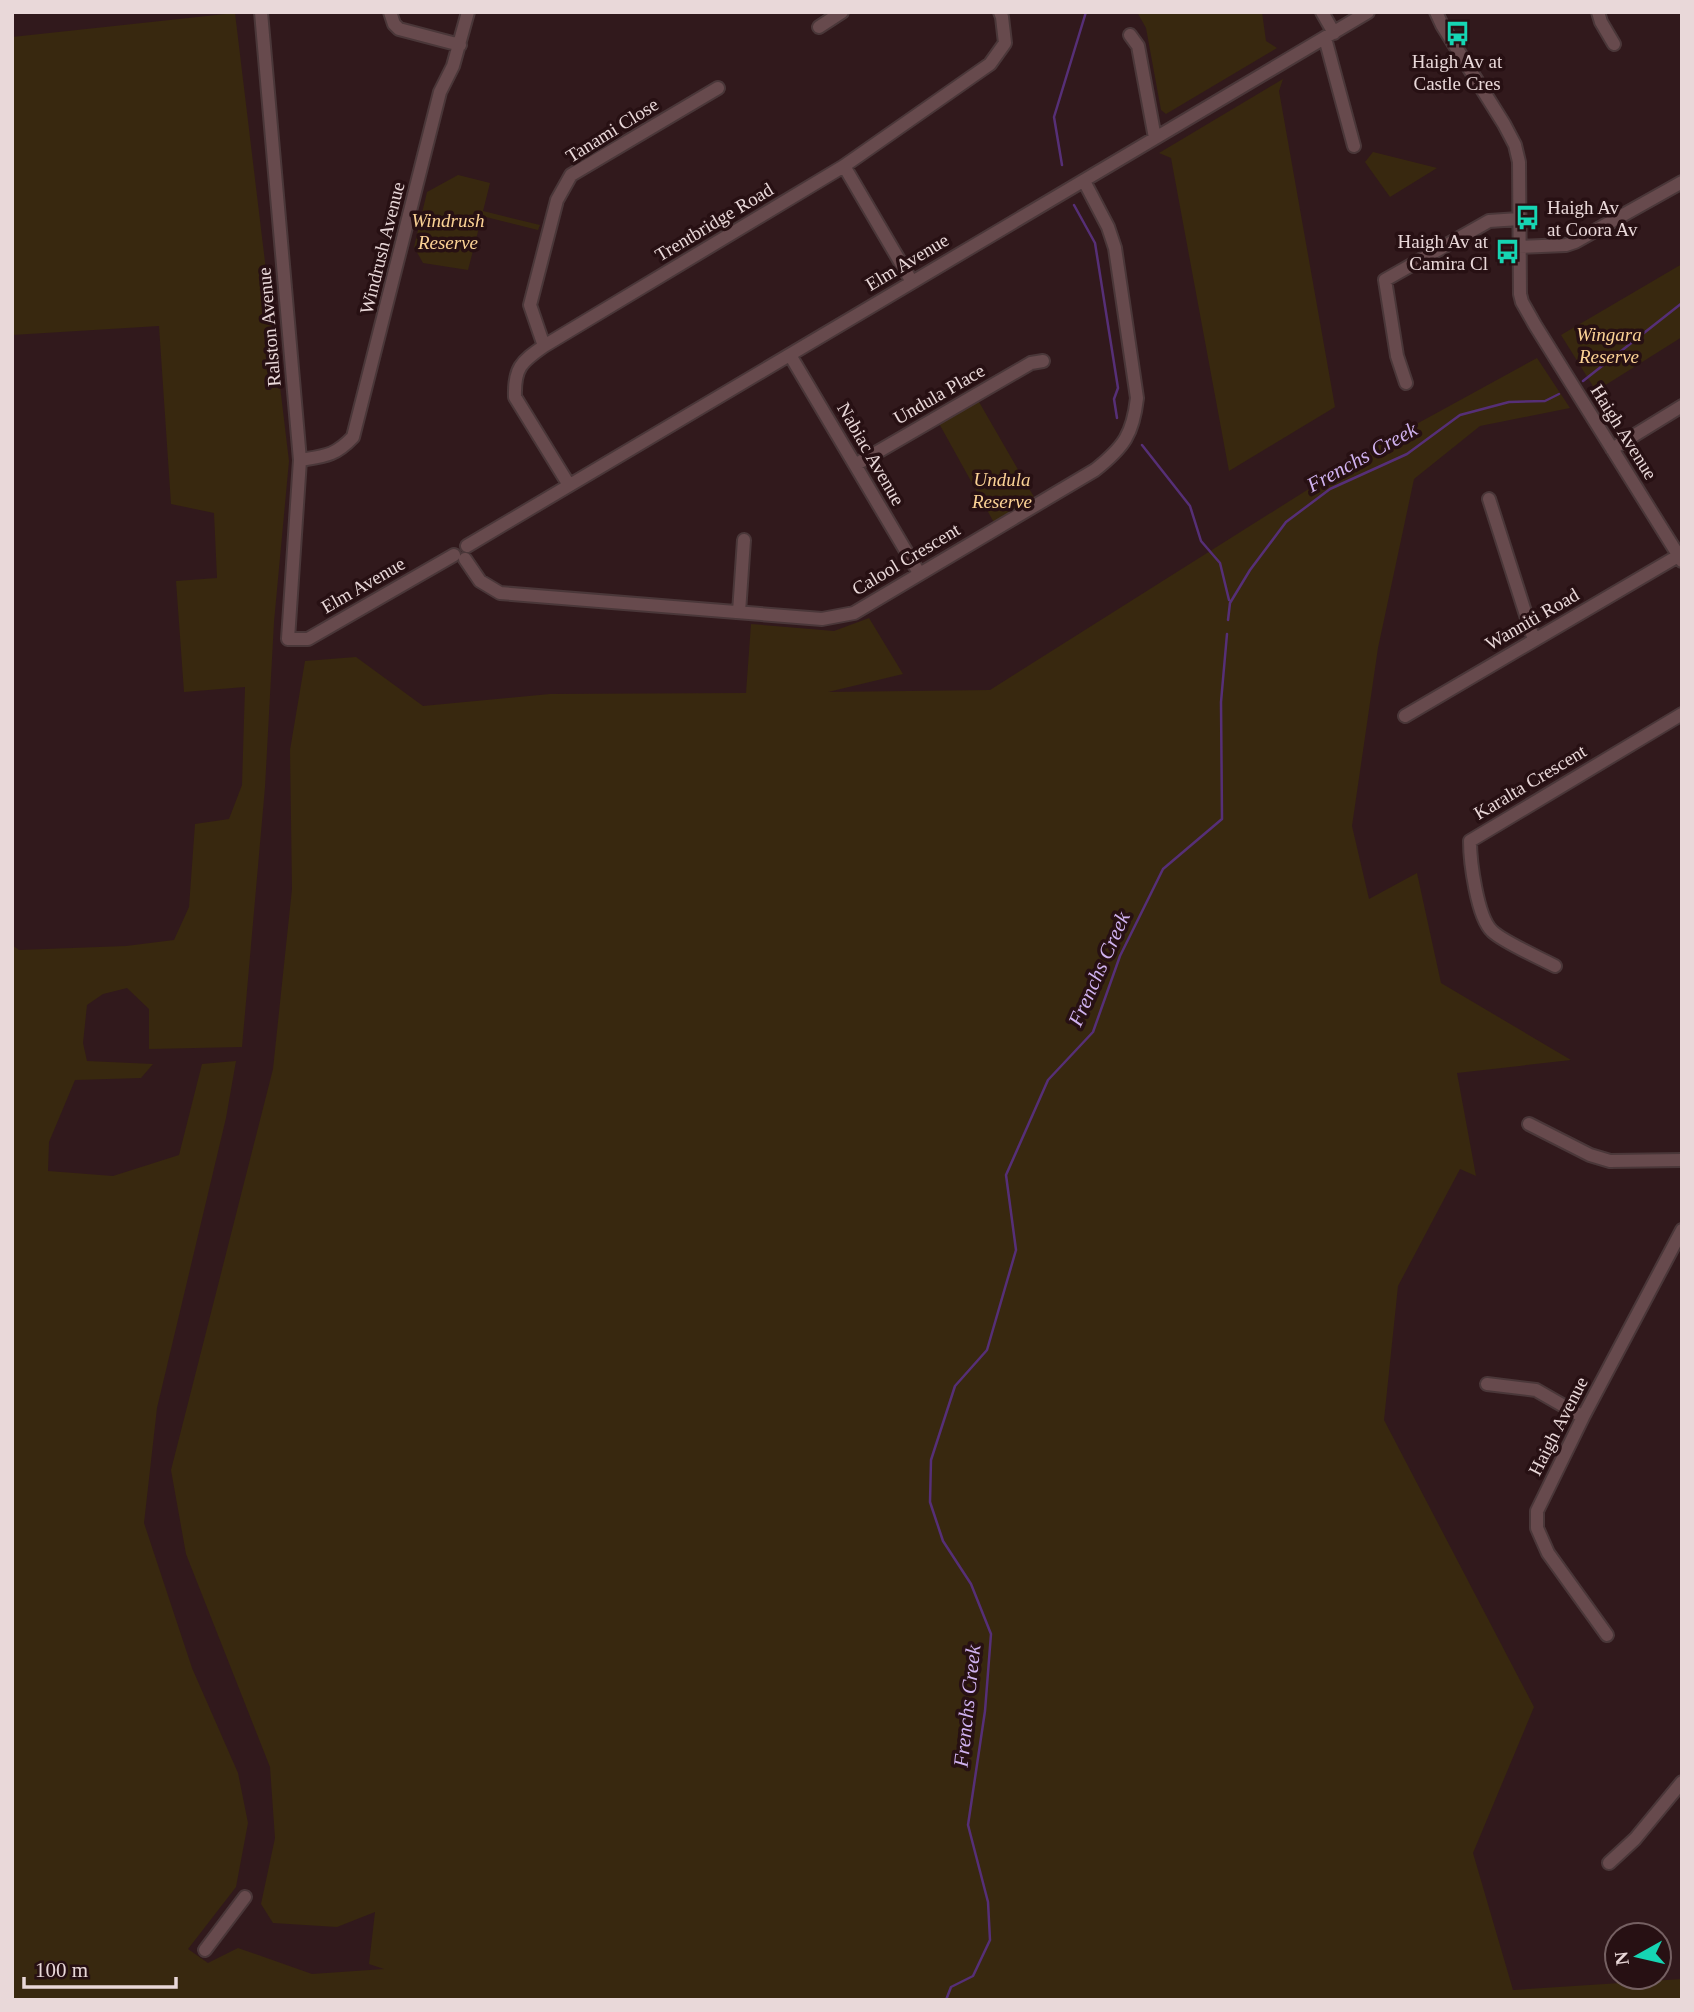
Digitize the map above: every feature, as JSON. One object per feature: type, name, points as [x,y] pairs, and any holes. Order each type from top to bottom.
[{"type":"street","name":"Ralston Avenue","points":[[261,12],[300,460],[288,639]]},
{"type":"street","points":[[390,12],[399,29],[460,45]]},
{"type":"street","name":"Windrush Avenue","points":[[300,460],[333,455],[353,437],[440,92],[453,66],[468,12]]},
{"type":"street","points":[[819,27],[842,12]]},
{"type":"street","name":"Trentbridge Road","points":[[569,485],[515,397],[514,382],[518,369],[544,346],[844,166],[990,64],[1005,43],[1000,12]]},
{"type":"street","points":[[1322,12],[1330,36],[1354,146]]},
{"type":"street","name":"Elm Avenue","points":[[288,639],[308,639],[462,553],[569,485],[1368,12]]},
{"type":"street","name":"Haigh Avenue","points":[[1436,12],[1515,145],[1519,162],[1518,219],[1522,302],[1680,559]]},
{"type":"street","points":[[1598,12],[1614,44]]},
{"type":"street","points":[[1130,35],[1138,46],[1155,138]]},
{"type":"street","name":"Tanami Close","points":[[544,346],[530,305],[557,201],[572,175],[718,88]]},
{"type":"street","points":[[844,166],[912,282]]},
{"type":"street","name":"Calool Crescent","points":[[462,553],[480,581],[500,593],[822,619],[854,612],[1095,470],[1112,456],[1125,440],[1135,420],[1138,398],[1115,248],[1108,227],[1084,181]]},
{"type":"street","points":[[1519,247],[1566,245],[1575,242],[1682,182]]},
{"type":"street","points":[[1406,383],[1397,356],[1385,281],[1489,221],[1518,219]]},
{"type":"street","name":"Nabiac Avenue","points":[[790,355],[919,573]]},
{"type":"street","name":"Undula Place","points":[[855,465],[1031,363],[1044,361]]},
{"type":"street","points":[[1612,449],[1682,406]]},
{"type":"street","points":[[1489,499],[1534,640]]},
{"type":"street","points":[[739,612],[744,540]]},
{"type":"street","name":"Wanniti Road","points":[[1405,716],[1680,559]]},
{"type":"street","name":"Karalta Crescent","points":[[1555,966],[1494,934],[1485,923],[1470,861],[1470,841],[1682,714]]},
{"type":"street","points":[[1529,1124],[1590,1155],[1609,1161],[1682,1160]]},
{"type":"street","name":"Haigh Avenue","points":[[1607,1635],[1548,1553],[1537,1528],[1536,1511],[1682,1230]]},
{"type":"street","points":[[1487,1384],[1536,1390],[1584,1417]]},
{"type":"street","points":[[1609,1863],[1635,1839],[1682,1782]]},
{"type":"street","points":[[205,1950],[245,1897]]},
{"type":"green space","points":[[1137,12],[1262,12],[1266,41],[1277,48],[1166,114],[1161,110],[1146,28]]},
{"type":"green space","points":[[235,13],[289,461],[274,622],[265,787],[242,1047],[149,1049],[149,1009],[127,988],[103,994],[87,1005],[83,1043],[87,1061],[153,1064],[141,1078],[75,1080],[49,1142],[48,1171],[113,1176],[179,1155],[202,1064],[236,1061],[226,1118],[157,1408],[144,1523],[192,1668],[238,1773],[248,1823],[236,1887],[188,1949],[208,1963],[238,1948],[312,1974],[384,1969],[369,1964],[375,1912],[337,1927],[273,1923],[261,1904],[275,1838],[270,1767],[186,1554],[171,1470],[273,1069],[292,889],[290,750],[305,661],[356,657],[423,706],[550,694],[746,693],[751,624],[834,631],[869,618],[903,674],[828,692],[990,690],[1380,444],[1537,358],[1570,408],[1480,426],[1414,479],[1378,648],[1352,826],[1369,899],[1417,873],[1441,983],[1571,1060],[1457,1073],[1476,1176],[1460,1169],[1398,1286],[1384,1420],[1534,1707],[1473,1853],[1513,1990],[1603,1984],[1603,1991],[1673,1991],[1673,1980],[1682,1979],[1682,2000],[12,2000],[12,945],[19,950],[126,946],[174,940],[189,907],[195,824],[229,819],[242,785],[245,687],[184,692],[176,581],[217,578],[214,513],[171,504],[159,326],[12,335],[12,37]]},
{"type":"green space","points":[[1283,79],[1279,91],[1335,407],[1229,471],[1171,158],[1159,153]]},
{"type":"green space","points":[[1373,152],[1437,168],[1390,197],[1365,162]]},
{"type":"green space","name":"Windrush Reserve","points":[[458,175],[490,183],[483,211],[540,225],[538,230],[482,216],[468,270],[423,263],[414,247],[427,192]]},
{"type":"green space","name":"Wingara Reserve","points":[[1682,264],[1682,337],[1596,391],[1561,335]]},
{"type":"green space","name":"Undula Reserve","points":[[975,395],[1038,504],[997,528],[936,418]]},
{"type":"waterway","points":[[1062,165],[1054,117],[1086,12]]},
{"type":"waterway","points":[[1074,205],[1095,243],[1118,388],[1114,399],[1117,418]]},
{"type":"waterway","points":[[1583,381],[1682,303]]},
{"type":"waterway","name":"Frenchs Creek","points":[[1228,620],[1230,603],[1250,570],[1286,522],[1330,489],[1407,454],[1460,415],[1509,402],[1545,401],[1559,394]]},
{"type":"waterway","points":[[1142,445],[1190,506],[1201,541],[1220,563],[1229,600]]},
{"type":"waterway","name":"Frenchs Creek","points":[[946,2000],[951,1987],[973,1976],[990,1940],[988,1902],[968,1825],[985,1711],[991,1634],[971,1584],[943,1541],[930,1502],[931,1460],[955,1386],[987,1350],[1016,1250],[1006,1175],[1048,1080],[1093,1032],[1120,956],[1163,869],[1222,819],[1221,702],[1227,634]]},
{"type":"place","name":"Haigh Av at Castle Cres","points":[[1457,33]]},
{"type":"place","name":"Haigh Av at Coora Av","points":[[1527,218]]},
{"type":"place","name":"Haigh Av at Camira Cl","points":[[1508,252]]}]
